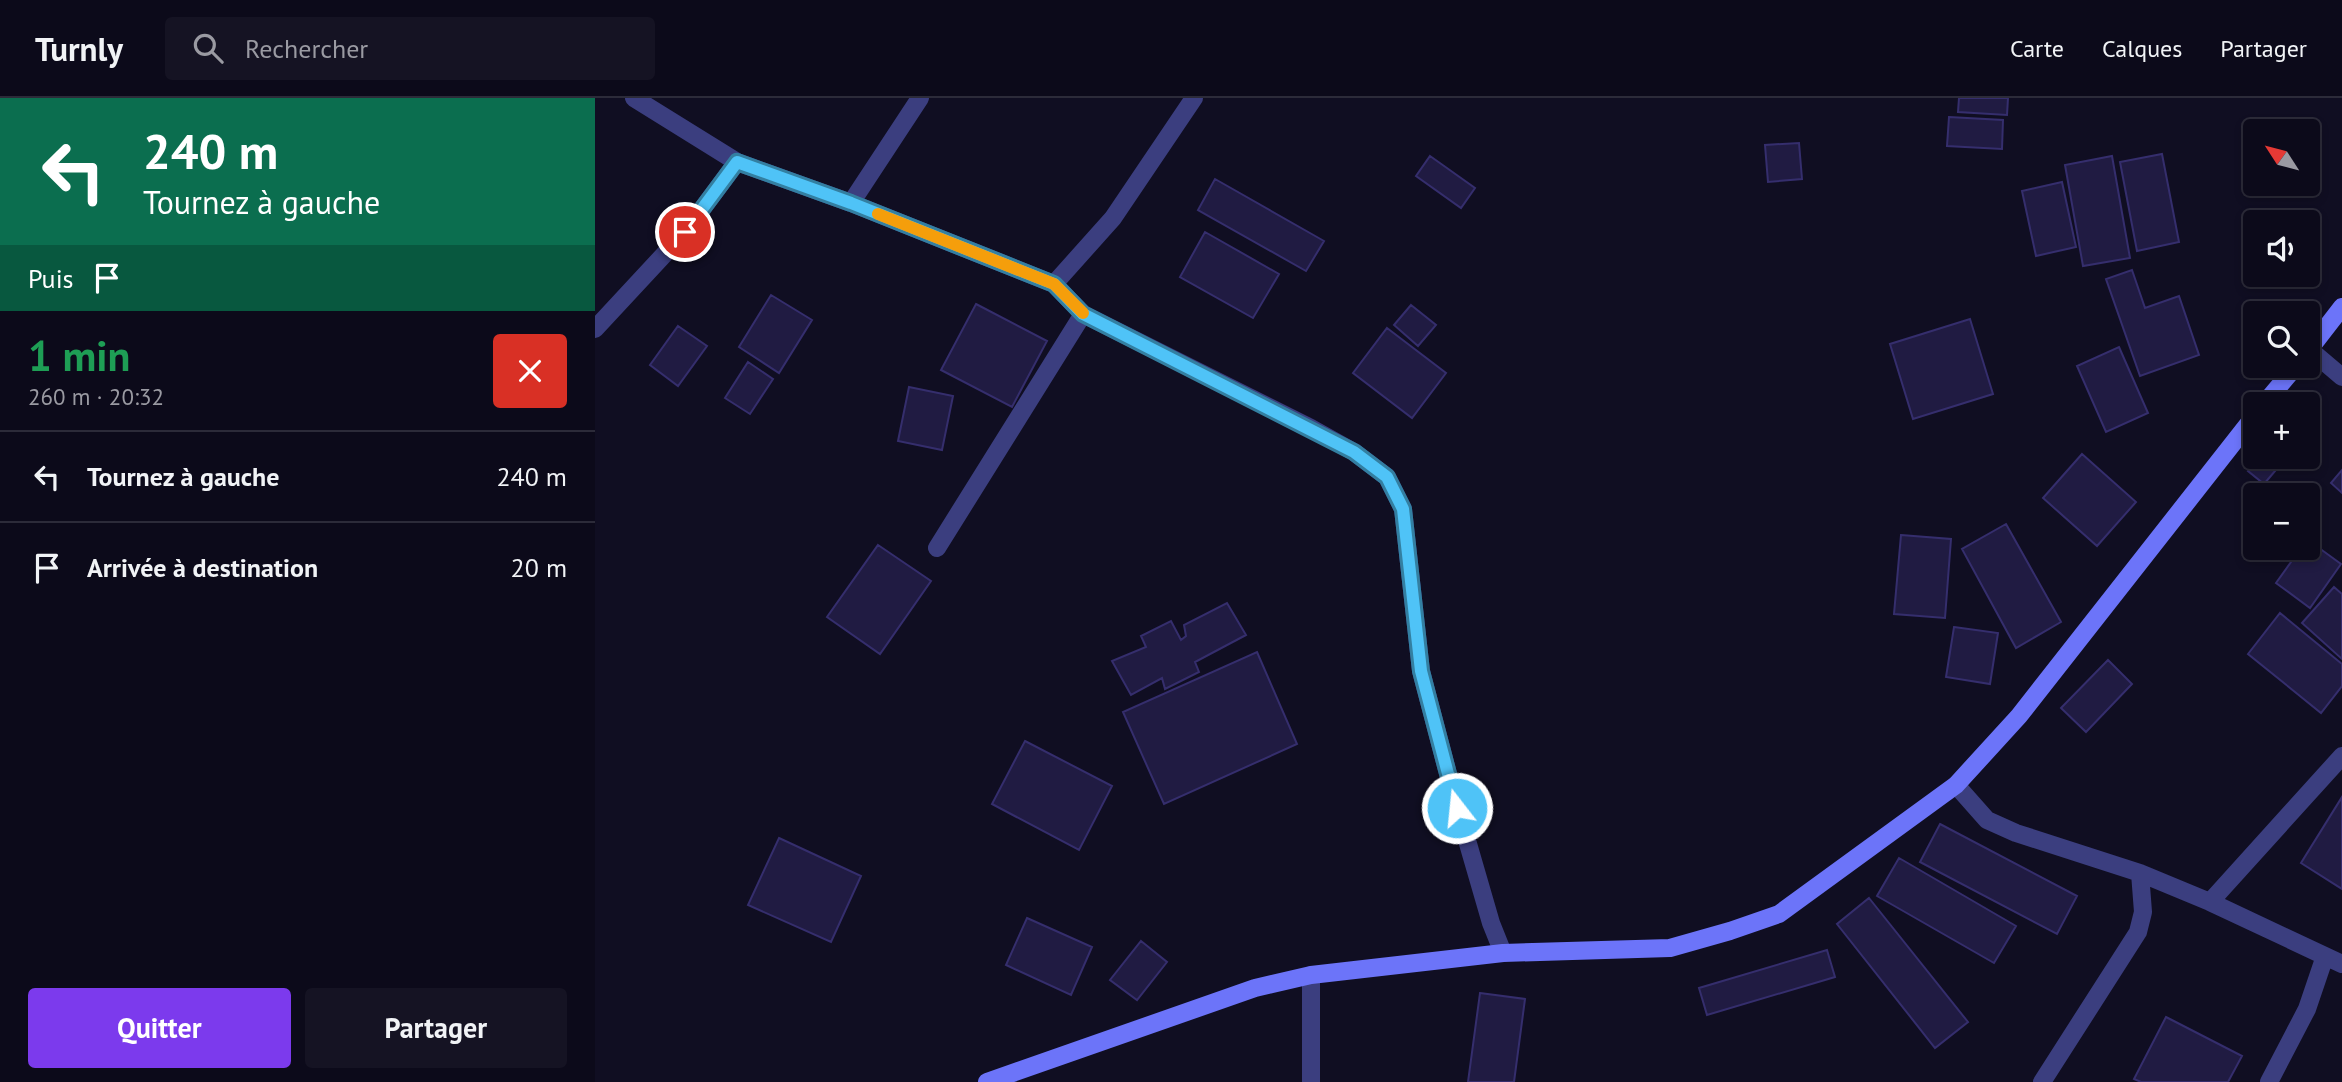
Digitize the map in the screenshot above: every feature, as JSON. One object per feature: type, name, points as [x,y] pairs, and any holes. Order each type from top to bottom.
[{"type":"street","points":[[634,98],[737,162],[851,203],[1054,284],[1083,314],[1321,434],[1354,452],[1387,477],[1403,509],[1421,671],[1491,923],[1503,953]]},
{"type":"street","points":[[851,203],[920,98]]},
{"type":"street","points":[[1054,284],[1114,218],[1194,98]]},
{"type":"street","points":[[595,329],[685,232],[737,162]]},
{"type":"street","points":[[2320,336],[2342,307]]},
{"type":"street","points":[[937,548],[1083,314]]},
{"type":"street","points":[[2320,359],[2342,377]]},
{"type":"street","points":[[2273,392],[2285,378]]},
{"type":"street","points":[[987,1082],[1255,988],[1311,975],[1503,953],[1670,948],[1779,914],[1956,785],[2019,716],[2243,431]]},
{"type":"street","points":[[2210,902],[2342,755]]},
{"type":"street","points":[[1956,785],[1987,820],[2016,833],[2140,873],[2210,902],[2342,964]]},
{"type":"street","points":[[2042,1082],[2138,932],[2143,912],[2140,873]]},
{"type":"street","points":[[2269,1082],[2307,1009],[2325,956]]},
{"type":"street","points":[[1311,975],[1311,1082]]},
{"type":"building","points":[[1959,98],[2008,98],[2007,115],[1958,112]]},
{"type":"building","points":[[1949,117],[2003,120],[2002,149],[1947,146]]},
{"type":"building","points":[[1799,143],[1802,179],[1768,182],[1765,145]]},
{"type":"building","points":[[2162,154],[2179,242],[2137,251],[2120,162]]},
{"type":"building","points":[[1430,156],[1475,188],[1461,208],[1416,176]]},
{"type":"building","points":[[2112,156],[2130,258],[2083,266],[2065,165]]},
{"type":"building","points":[[1215,179],[1324,241],[1306,271],[1198,210]]},
{"type":"building","points":[[2062,182],[2076,247],[2036,256],[2022,191]]},
{"type":"building","points":[[1205,232],[1279,274],[1253,318],[1180,277]]},
{"type":"building","points":[[2132,270],[2145,308],[2179,296],[2199,355],[2140,376],[2106,279]]},
{"type":"building","points":[[771,295],[812,320],[779,373],[739,347]]},
{"type":"building","points":[[976,304],[1047,341],[1012,407],[941,370]]},
{"type":"building","points":[[1411,305],[1436,325],[1418,346],[1394,325]]},
{"type":"building","points":[[1970,319],[1993,394],[1913,419],[1890,344]]},
{"type":"building","points":[[678,326],[707,346],[678,386],[650,365]]},
{"type":"building","points":[[1387,328],[1446,373],[1412,418],[1353,373]]},
{"type":"building","points":[[2119,347],[2148,413],[2106,432],[2077,366]]},
{"type":"building","points":[[748,362],[773,379],[750,414],[725,398]]},
{"type":"building","points":[[909,387],[953,396],[942,450],[898,441]]},
{"type":"building","points":[[2082,454],[2136,502],[2097,546],[2043,498]]},
{"type":"building","points":[[2250,469],[2277,469],[2265,483],[2248,471]]},
{"type":"building","points":[[2342,470],[2342,493],[2331,483]]},
{"type":"building","points":[[2006,524],[2061,622],[2016,648],[1962,549]]},
{"type":"building","points":[[1901,535],[1951,539],[1945,618],[1894,614]]},
{"type":"building","points":[[878,545],[931,581],[880,654],[827,617]]},
{"type":"building","points":[[2320,549],[2341,564],[2310,608],[2276,583],[2292,560],[2320,560]]},
{"type":"building","points":[[2334,587],[2342,594],[2342,659],[2302,623]]},
{"type":"building","points":[[1227,603],[1246,635],[1195,662],[1199,672],[1165,689],[1162,678],[1131,695],[1112,661],[1146,647],[1141,636],[1171,621],[1181,640],[1186,636],[1184,625]]},
{"type":"building","points":[[2280,613],[2342,664],[2342,686],[2321,713],[2248,654]]},
{"type":"building","points":[[1954,627],[1998,633],[1990,684],[1946,677]]},
{"type":"building","points":[[1257,652],[1297,744],[1164,804],[1123,712]]},
{"type":"building","points":[[2108,660],[2132,684],[2086,732],[2061,708]]},
{"type":"building","points":[[1025,741],[1112,786],[1079,850],[992,804]]},
{"type":"building","points":[[2342,797],[2342,889],[2301,863]]},
{"type":"building","points":[[1940,824],[2077,896],[2057,934],[1920,862]]},
{"type":"building","points":[[779,838],[861,876],[831,942],[748,905]]},
{"type":"building","points":[[1899,858],[2016,926],[1994,963],[1877,896]]},
{"type":"building","points":[[1869,898],[1968,1022],[1935,1048],[1837,924]]},
{"type":"building","points":[[1027,918],[1092,947],[1071,995],[1006,965]]},
{"type":"building","points":[[1141,941],[1167,962],[1137,1000],[1110,980]]},
{"type":"building","points":[[1827,950],[1835,977],[1707,1015],[1699,988]]},
{"type":"building","points":[[1480,993],[1525,999],[1514,1082],[1468,1082]]},
{"type":"building","points":[[2166,1017],[2242,1056],[2228,1082],[2141,1082],[2134,1079]]},
{"type":"slow traffic","points":[[878,214],[1054,284],[1083,313]]},
{"type":"route","points":[[685,232],[737,162],[851,203],[1054,284],[1083,314],[1354,452],[1387,477],[1403,509],[1421,671],[1457,808]]}]
